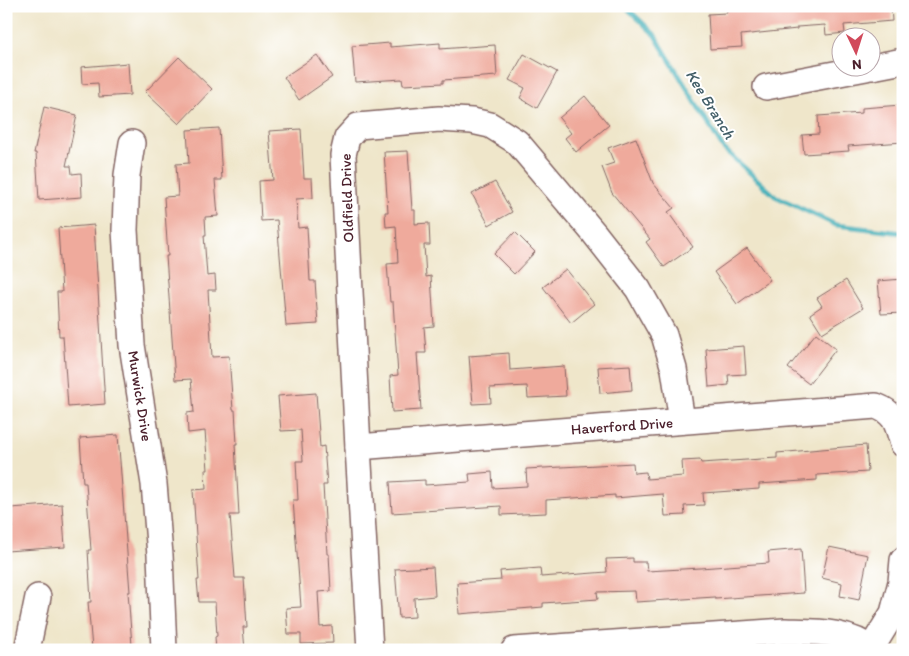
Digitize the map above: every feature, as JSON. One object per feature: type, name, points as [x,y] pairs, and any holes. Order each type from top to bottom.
[{"type":"street","points":[[882,64],[903,61]]},
{"type":"street","points":[[766,87],[832,74]]},
{"type":"street","name":"Oldfield Drive","points":[[370,650],[343,155],[346,138],[358,126],[439,119],[472,121],[490,126],[517,142],[594,233],[638,289],[664,335],[674,369],[682,421]]},
{"type":"street","name":"Murwick Drive","points":[[132,142],[127,175],[125,230],[132,346],[154,484],[160,555],[164,650]]},
{"type":"street","name":"Haverford Drive","points":[[358,447],[876,406],[886,410],[895,418],[903,444]]},
{"type":"street","points":[[514,650],[785,631],[838,634],[858,640],[872,649],[893,613],[901,582],[903,560]]},
{"type":"street","points":[[27,650],[38,597]]},
{"type":"building","points":[[726,6],[891,6],[892,21],[844,25],[844,28],[832,28],[832,34],[826,35],[825,25],[741,35],[742,47],[710,49],[708,14],[727,13]]},
{"type":"building","points":[[390,43],[390,47],[440,43],[440,49],[495,45],[497,76],[443,80],[443,83],[403,85],[402,79],[355,82],[352,46]]},
{"type":"building","points":[[524,54],[557,72],[537,108],[520,98],[525,88],[509,80]]},
{"type":"building","points":[[317,55],[332,77],[299,100],[284,77]]},
{"type":"building","points":[[179,57],[212,89],[179,124],[145,92]]},
{"type":"building","points":[[128,63],[130,95],[99,97],[98,83],[82,84],[81,67]]},
{"type":"building","points":[[585,96],[609,125],[576,152],[565,138],[571,133],[559,118]]},
{"type":"building","points":[[901,105],[903,142],[848,146],[849,151],[804,154],[802,135],[819,134],[818,116],[862,113],[862,108]]},
{"type":"building","points":[[44,107],[77,115],[66,166],[71,166],[72,174],[81,173],[82,197],[39,200],[36,153],[34,153]]},
{"type":"building","points":[[219,128],[222,180],[215,180],[218,216],[205,217],[206,235],[204,235],[207,276],[215,275],[216,290],[208,290],[212,357],[229,356],[233,410],[235,410],[239,515],[230,515],[235,578],[244,578],[247,627],[243,627],[245,650],[216,650],[215,602],[199,602],[193,490],[206,489],[205,470],[208,470],[205,431],[188,433],[187,413],[194,412],[191,379],[175,380],[166,256],[168,256],[164,197],[178,196],[176,164],[189,163],[187,130]]},
{"type":"building","points":[[301,129],[304,178],[312,178],[313,198],[296,199],[298,228],[307,227],[310,281],[315,281],[318,324],[286,326],[277,220],[261,221],[259,181],[273,180],[269,131]]},
{"type":"building","points":[[636,138],[653,183],[674,208],[668,212],[693,247],[664,267],[646,242],[650,239],[612,193],[602,167],[614,163],[608,148]]},
{"type":"building","points":[[408,151],[412,210],[415,210],[415,224],[429,223],[430,245],[424,245],[426,277],[431,276],[434,326],[424,327],[426,353],[417,353],[421,410],[392,412],[390,376],[398,375],[393,302],[390,302],[387,264],[398,263],[396,226],[386,227],[385,212],[388,212],[384,152]]},
{"type":"building","points":[[495,182],[512,212],[489,225],[472,194]]},
{"type":"building","points":[[94,225],[105,404],[68,407],[63,336],[59,336],[57,292],[62,292],[58,228]]},
{"type":"building","points":[[515,232],[535,252],[514,274],[494,254]]},
{"type":"building","points":[[747,248],[770,280],[737,304],[714,272]]},
{"type":"building","points":[[566,269],[594,304],[571,323],[543,287]]},
{"type":"building","points":[[903,279],[903,313],[881,314],[878,281]]},
{"type":"building","points":[[846,280],[863,308],[822,333],[810,314],[822,306],[817,298]]},
{"type":"building","points":[[816,333],[836,349],[809,384],[788,368]]},
{"type":"building","points":[[744,346],[746,374],[728,375],[729,385],[709,387],[706,349]]},
{"type":"building","points":[[509,353],[510,370],[564,366],[566,396],[528,398],[527,386],[490,388],[491,403],[473,404],[469,356]]},
{"type":"building","points":[[630,365],[632,390],[600,393],[598,367]]},
{"type":"building","points":[[316,393],[320,447],[324,446],[327,485],[323,485],[331,591],[318,592],[320,627],[332,626],[333,643],[301,644],[301,634],[288,634],[286,608],[301,607],[293,500],[298,500],[296,461],[303,461],[301,430],[281,431],[278,396]]},
{"type":"building","points":[[118,435],[130,592],[128,592],[132,646],[92,649],[88,602],[91,602],[88,550],[91,550],[86,483],[83,483],[80,438]]},
{"type":"building","points":[[866,445],[868,472],[817,475],[817,480],[759,484],[759,489],[703,493],[704,505],[684,506],[685,515],[665,516],[663,494],[615,498],[615,495],[546,500],[546,513],[501,515],[501,506],[392,513],[390,482],[425,480],[425,485],[470,482],[469,474],[492,472],[493,488],[527,486],[526,469],[633,463],[634,473],[646,472],[647,479],[683,476],[682,461],[700,460],[701,463],[777,458],[777,453]]},
{"type":"building","points":[[62,504],[65,547],[6,551],[6,528],[12,528],[11,508]]},
{"type":"building","points":[[829,547],[868,555],[859,600],[840,596],[842,583],[822,578]]},
{"type":"building","points":[[801,549],[804,593],[636,602],[635,591],[597,592],[598,599],[543,603],[543,607],[459,614],[457,583],[501,580],[500,571],[540,568],[541,577],[607,572],[606,559],[633,558],[633,562],[646,562],[647,571],[769,563],[768,552]]},
{"type":"building","points":[[433,567],[435,596],[414,598],[415,617],[399,618],[395,569]]},
{"type":"waterway","name":"Kee Branch","points":[[625,6],[654,34],[723,148],[775,196],[836,225],[903,233]]}]
